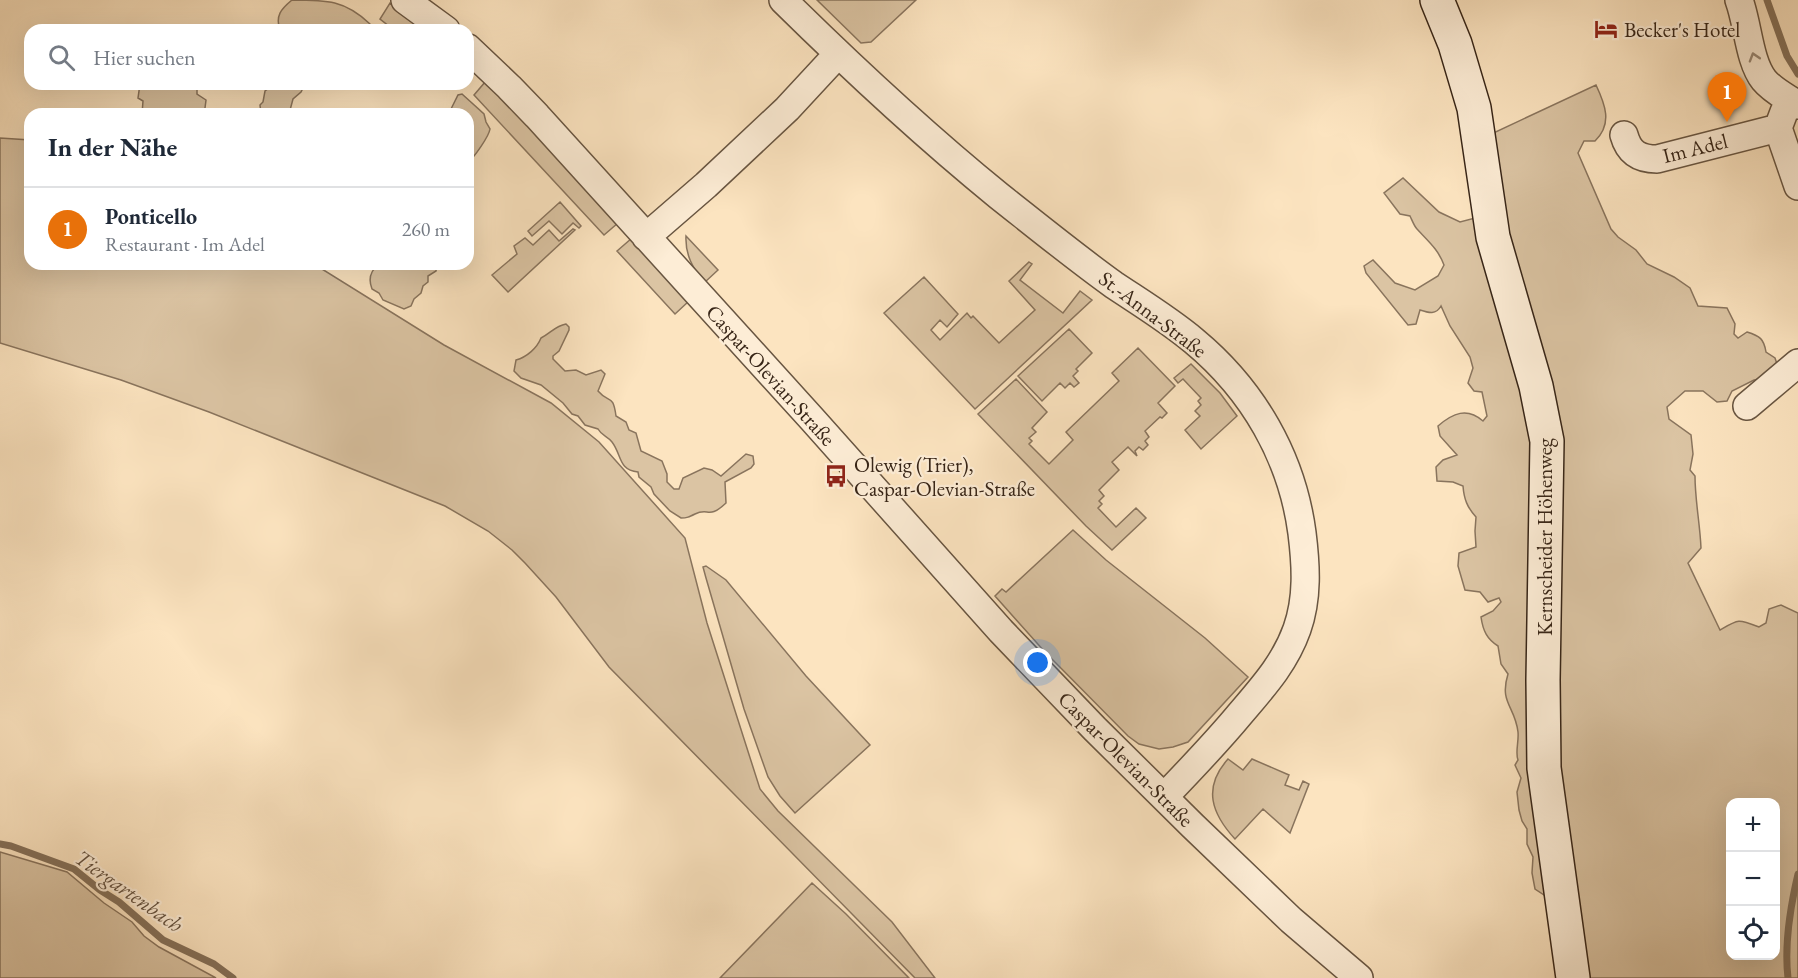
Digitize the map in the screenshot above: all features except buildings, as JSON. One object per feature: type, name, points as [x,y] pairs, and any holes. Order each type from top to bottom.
[{"type":"street","points":[[405,0],[438,24]]},
{"type":"street","name":"St.-Anna-Straße","points":[[783,0],[838,54],[981,181],[1065,249],[1198,344],[1253,404],[1279,449],[1297,502],[1305,552],[1306,584],[1297,628],[1284,658],[1267,683],[1215,744],[1164,797]]},
{"type":"street","name":"Kernscheider Höhenweg","points":[[1437,0],[1455,44],[1474,108],[1493,237],[1536,386],[1547,441],[1543,680],[1544,768],[1573,978]]},
{"type":"street","points":[[1739,0],[1761,75],[1775,91],[1794,102],[1778,128],[1798,186]]},
{"type":"street","name":"Caspar-Olevian-Straße","points":[[474,54],[509,87],[646,237],[1000,631],[1095,729],[1291,920],[1359,978]]},
{"type":"street","points":[[646,237],[706,185],[787,109],[838,54]]},
{"type":"street","name":"Im Adel","points":[[1624,135],[1627,146],[1636,156],[1657,159],[1778,128]]},
{"type":"street","points":[[1747,406],[1798,363]]},
{"type":"shaded area","points":[[292,0],[335,3],[352,10],[370,24],[279,24],[280,13]]},
{"type":"shaded area","points":[[817,0],[916,0],[871,42],[861,43]]},
{"type":"shaded area","points":[[390,3],[418,24],[386,24],[380,19]]},
{"type":"shaded area","points":[[486,81],[618,223],[604,235],[474,95]]},
{"type":"shaded area","points":[[1596,85],[1602,99],[1606,121],[1601,134],[1595,141],[1584,141],[1578,153],[1611,229],[1636,250],[1647,264],[1674,277],[1690,288],[1698,306],[1727,308],[1735,324],[1734,334],[1738,338],[1747,332],[1758,337],[1763,341],[1766,352],[1775,358],[1777,364],[1766,378],[1754,380],[1732,391],[1727,401],[1717,402],[1703,391],[1685,391],[1667,407],[1669,419],[1691,435],[1693,454],[1690,470],[1695,476],[1701,548],[1688,563],[1720,630],[1739,621],[1759,627],[1766,623],[1769,609],[1781,605],[1798,613],[1798,978],[1574,978],[1547,897],[1535,889],[1532,873],[1533,857],[1527,844],[1527,829],[1519,810],[1517,792],[1521,778],[1515,765],[1518,760],[1518,732],[1506,698],[1508,674],[1501,664],[1498,646],[1486,634],[1481,617],[1493,611],[1501,602],[1499,598],[1488,602],[1480,592],[1465,590],[1458,566],[1459,553],[1476,547],[1476,517],[1466,503],[1463,486],[1453,482],[1437,481],[1436,467],[1443,460],[1457,455],[1440,436],[1438,426],[1460,413],[1471,414],[1483,421],[1487,416],[1482,392],[1474,391],[1468,383],[1473,368],[1470,357],[1450,326],[1441,306],[1437,311],[1432,312],[1420,310],[1416,324],[1408,325],[1366,273],[1364,266],[1373,260],[1395,283],[1415,290],[1438,276],[1444,265],[1439,254],[1416,228],[1410,216],[1400,214],[1384,193],[1403,178],[1439,212],[1460,222],[1483,216],[1487,136]]},
{"type":"shaded area","points":[[139,90],[197,90],[197,94],[206,100],[205,108],[142,108],[143,101],[138,98]]},
{"type":"shaded area","points":[[302,90],[293,99],[291,108],[260,108],[265,91]]},
{"type":"shaded area","points":[[462,94],[484,114],[490,129],[474,156],[474,108],[452,108],[458,95]]},
{"type":"shaded area","points":[[0,138],[24,140],[24,270],[324,270],[444,345],[551,403],[599,442],[685,538],[707,623],[760,789],[778,811],[892,922],[935,978],[915,978],[609,667],[556,597],[512,550],[488,531],[445,506],[209,412],[121,380],[0,343]]},
{"type":"shaded area","points":[[560,202],[581,226],[579,228],[573,223],[562,234],[549,221],[532,236],[528,231]]},
{"type":"shaded area","points":[[573,229],[575,230],[508,292],[492,275],[517,254],[514,246],[525,238],[533,245],[549,230],[559,241]]},
{"type":"shaded area","points":[[686,236],[718,270],[704,283],[690,261]]},
{"type":"shaded area","points":[[632,238],[689,301],[675,314],[617,251]]},
{"type":"shaded area","points":[[1029,262],[1032,264],[1020,280],[1063,313],[1080,291],[1092,300],[975,409],[884,313],[924,277],[958,314],[947,327],[940,320],[931,330],[940,340],[967,313],[971,318],[973,316],[999,343],[1035,310],[1009,281]]},
{"type":"shaded area","points":[[374,270],[436,270],[428,276],[428,282],[411,306],[404,309],[383,300],[379,293],[372,289],[371,275]]},
{"type":"shaded area","points":[[566,324],[569,330],[553,359],[565,371],[576,370],[586,375],[601,370],[605,374],[598,391],[612,401],[616,416],[626,422],[629,430],[636,433],[641,451],[662,461],[667,474],[667,482],[674,489],[679,489],[683,478],[704,468],[721,476],[746,454],[753,456],[754,464],[751,468],[725,482],[726,503],[716,511],[700,512],[681,518],[670,511],[654,494],[651,487],[639,477],[638,472],[624,465],[612,442],[598,429],[585,425],[578,416],[572,414],[563,403],[541,385],[521,378],[514,371],[516,360],[531,352],[541,338]]},
{"type":"shaded area","points":[[1069,329],[1092,353],[1076,369],[1078,371],[1073,376],[1079,383],[1074,387],[1070,383],[1065,388],[1060,383],[1042,401],[1018,376]]},
{"type":"shaded area","points":[[1138,348],[1175,386],[1158,403],[1167,413],[1145,431],[1149,437],[1145,441],[1148,445],[1143,450],[1139,447],[1135,451],[1137,456],[1128,447],[1112,462],[1119,470],[1099,490],[1104,496],[1099,501],[1102,504],[1098,508],[1116,527],[1136,508],[1146,518],[1112,550],[978,414],[1016,379],[1047,412],[1032,428],[1036,432],[1029,438],[1032,441],[1029,444],[1049,464],[1073,440],[1066,432],[1119,381],[1112,373]]},
{"type":"shaded area","points":[[1191,364],[1220,393],[1237,416],[1201,449],[1185,430],[1200,416],[1195,411],[1201,405],[1198,401],[1201,398],[1183,379],[1178,383],[1174,378]]},
{"type":"shaded area","points":[[1073,530],[1106,560],[1205,638],[1248,677],[1188,742],[1159,749],[1139,744],[1128,736],[1045,652],[995,596],[1002,589],[1006,592]]},
{"type":"shaded area","points":[[706,566],[726,580],[806,676],[870,745],[795,813],[780,796],[768,777],[744,709],[703,567]]},
{"type":"shaded area","points":[[1228,759],[1243,770],[1252,759],[1289,775],[1285,785],[1299,790],[1303,781],[1309,784],[1290,833],[1263,809],[1235,839],[1227,830],[1216,810],[1213,790],[1215,780]]},
{"type":"shaded area","points":[[0,852],[67,872],[104,903],[132,922],[144,936],[159,947],[216,978],[0,978]]},
{"type":"shaded area","points":[[812,883],[846,914],[909,978],[720,978]]},
{"type":"waterway","points":[[1767,0],[1787,56],[1798,74]]},
{"type":"waterway","name":"Tiergartenbach","points":[[0,844],[74,869],[119,902],[163,940],[214,964],[233,978]]},
{"type":"waterway","points":[[1788,978],[1788,926],[1798,874]]},
{"type":"place","name":"Becker's Hotel","points":[[1606,29]]},
{"type":"place","name":"Ponticello","points":[[1727,122]]},
{"type":"place","name":"Olewig (Trier), Caspar-Olevian-Straße","points":[[836,476]]}]
